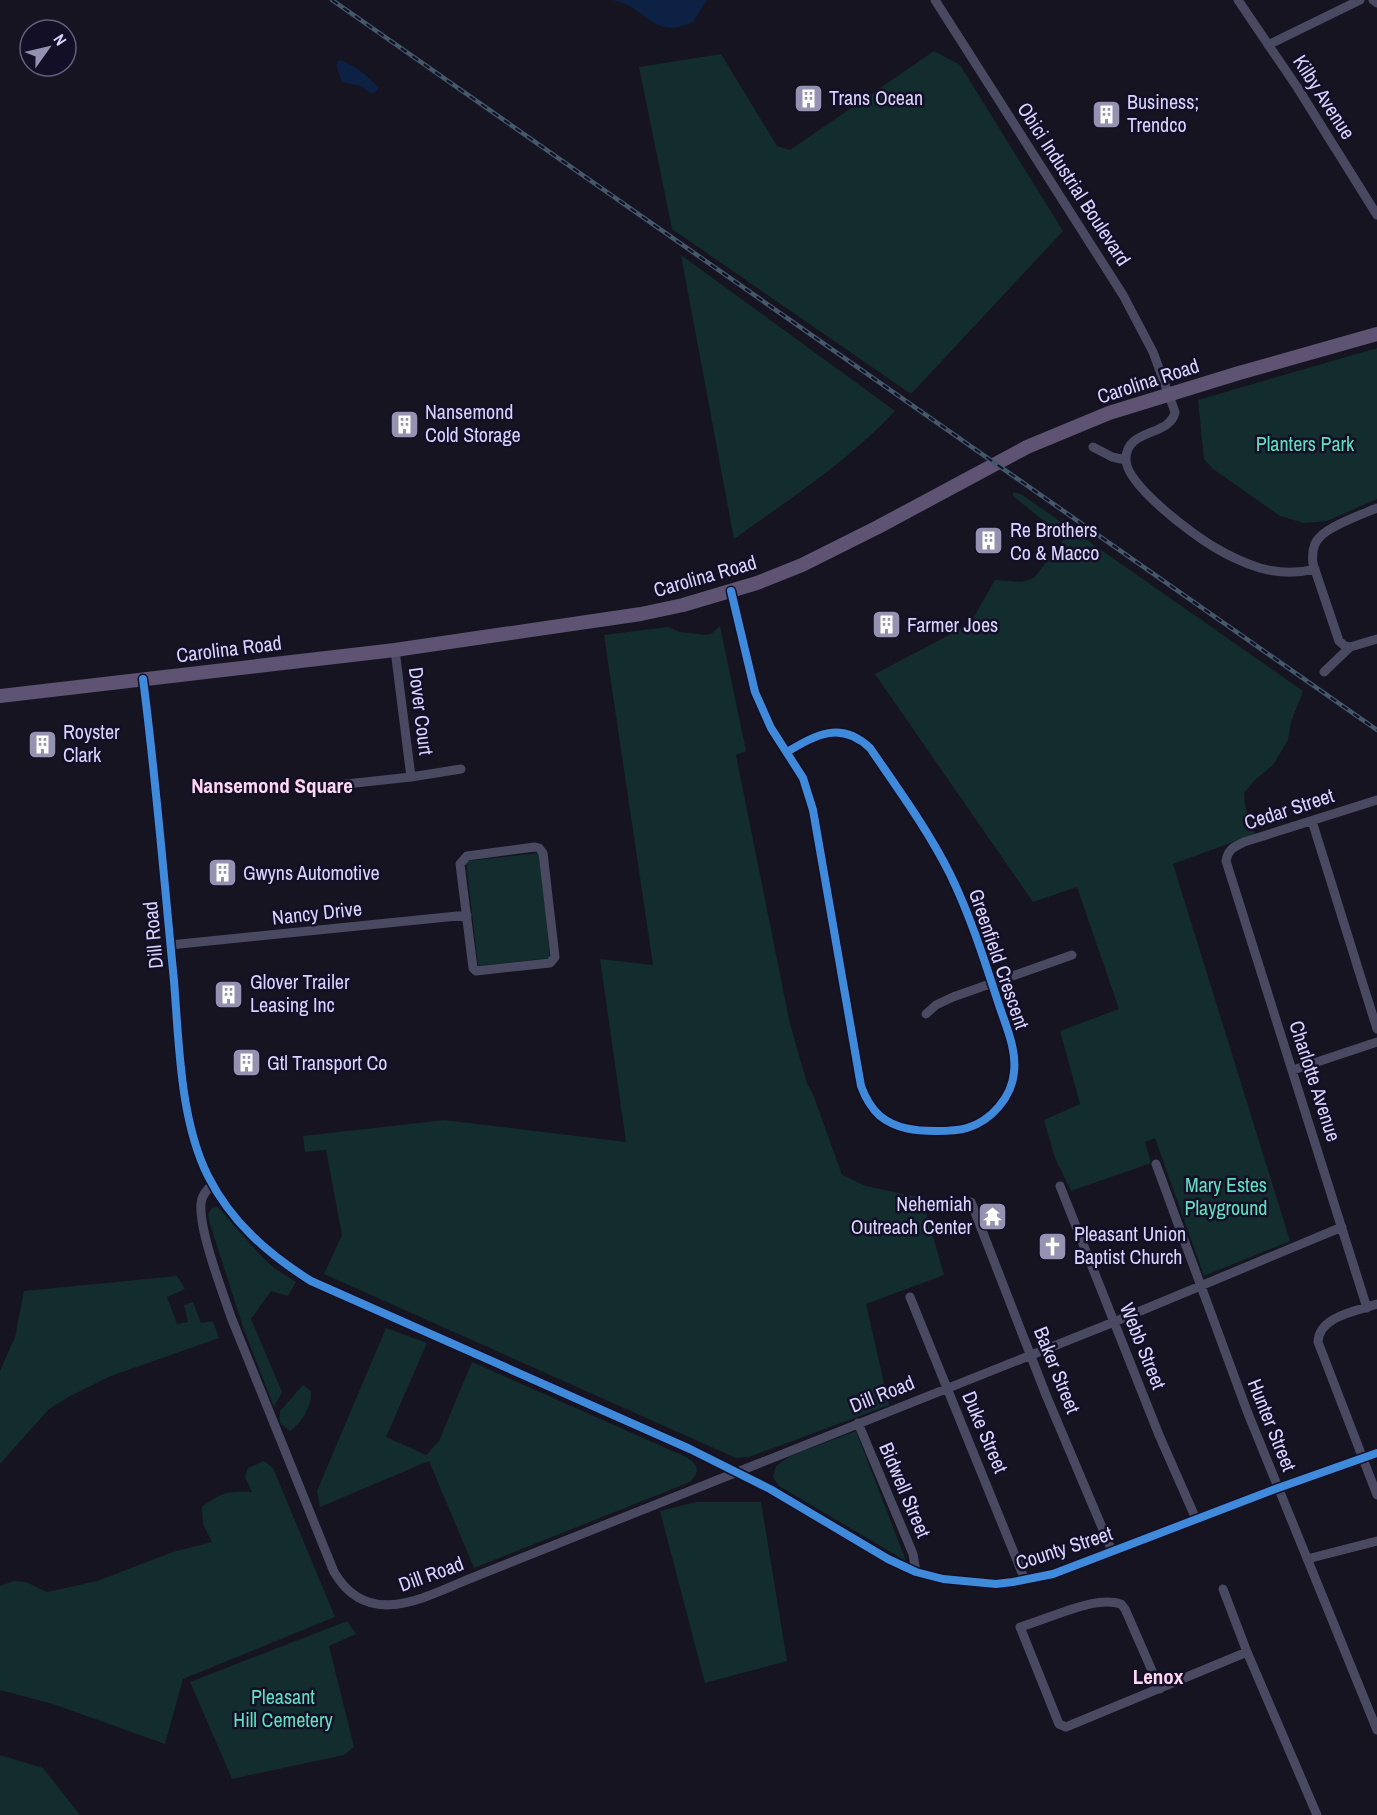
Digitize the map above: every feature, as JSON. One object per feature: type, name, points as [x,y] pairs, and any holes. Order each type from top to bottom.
[{"type":"main road","name":"Carolina Road","points":[[0,696],[396,650],[641,614],[731,591],[802,565],[1044,439],[1109,413],[1300,354],[1377,334]]},
{"type":"street","name":"Obici Industrial Boulevard","points":[[935,0],[1123,295],[1153,352],[1175,412],[1173,420],[1168,425],[1152,430],[1133,442],[1128,448],[1126,460]]},
{"type":"street","name":"Kilby Avenue","points":[[1238,0],[1377,215]]},
{"type":"street","points":[[1268,45],[1360,0]]},
{"type":"street","points":[[1373,0],[1377,3]]},
{"type":"street","points":[[1093,447],[1112,457],[1126,460],[1127,467],[1137,482],[1153,500],[1211,546],[1262,568],[1281,573],[1315,569]]},
{"type":"street","points":[[1350,647],[1345,646],[1339,640],[1312,561],[1315,543],[1319,537],[1334,528],[1377,508]]},
{"type":"street","name":"Greenfield Crescent","points":[[731,591],[754,692],[771,728],[803,777],[813,810],[861,1086],[865,1096],[879,1115],[910,1130],[956,1131],[975,1125],[994,1112],[1009,1092],[1014,1072],[1011,1042],[962,899],[950,873],[914,813],[870,748],[857,737],[838,732],[820,734],[787,752]]},
{"type":"street","points":[[1324,672],[1350,647],[1377,639]]},
{"type":"street","name":"Dover Court","points":[[396,650],[411,777]]},
{"type":"street","name":"Dill Road","points":[[143,679],[188,1114],[199,1155],[212,1184],[201,1203],[202,1217],[231,1317],[334,1572],[348,1591],[361,1601],[383,1606],[406,1603],[1113,1322],[1342,1227]]},
{"type":"street","points":[[300,789],[461,769]]},
{"type":"street","name":"Cedar Street","points":[[1228,866],[1227,856],[1232,848],[1377,800]]},
{"type":"street","points":[[1312,821],[1377,1029]]},
{"type":"street","points":[[535,847],[542,851],[555,957],[550,963],[476,971],[473,968],[467,915],[460,864],[463,859],[467,856],[535,847]]},
{"type":"street","name":"Charlotte Avenue","points":[[1228,866],[1366,1308]]},
{"type":"street","name":"Nancy Drive","points":[[170,945],[467,915]]},
{"type":"street","points":[[926,1014],[948,999],[1072,955]]},
{"type":"street","points":[[1293,1070],[1377,1042]]},
{"type":"street","name":"Hunter Street","points":[[1156,1164],[1224,1353],[1377,1730]]},
{"type":"street","name":"County Street","points":[[212,1184],[237,1221],[254,1238],[284,1264],[311,1281],[737,1472],[888,1559],[916,1572],[960,1582],[996,1584],[1061,1571],[1278,1488],[1377,1453]]},
{"type":"street","name":"Webb Street","points":[[1060,1186],[1113,1322],[1196,1519]]},
{"type":"street","name":"Baker Street","points":[[971,1202],[1030,1354],[1112,1551]]},
{"type":"street","name":"Duke Street","points":[[910,1297],[1025,1580]]},
{"type":"street","points":[[1377,1304],[1330,1321],[1320,1330],[1318,1341],[1377,1495]]},
{"type":"street","name":"Bidwell Street","points":[[858,1423],[913,1554],[916,1572]]},
{"type":"street","points":[[1307,1559],[1377,1541]]},
{"type":"street","points":[[1223,1589],[1247,1652],[1317,1815]]},
{"type":"street","points":[[1160,1689],[1121,1604],[1104,1603],[1084,1606],[1020,1628],[1059,1724],[1069,1727],[1160,1689],[1247,1652]]},
{"type":"green space","points":[[934,51],[960,65],[1063,231],[911,394],[672,229],[639,67],[721,54],[777,146],[790,150]]},
{"type":"green space","points":[[681,255],[895,411],[838,463],[734,539]]},
{"type":"green space","name":"Planters Park","points":[[1377,348],[1377,499],[1327,521],[1304,523],[1280,516],[1213,469],[1204,459],[1198,400]]},
{"type":"green space","name":"Mary Estes Playground","points":[[1013,492],[1021,494],[1303,691],[1291,722],[1288,740],[1273,765],[1244,793],[1245,806],[1255,834],[1173,864],[1290,1241],[1204,1276],[1155,1138],[1145,1142],[1151,1163],[1071,1191],[1055,1158],[1044,1120],[1080,1104],[1060,1031],[1119,1009],[1077,887],[1033,902],[875,674],[970,624],[995,580],[1022,582],[1034,578],[1065,538],[1013,496]]},
{"type":"green space","points":[[720,626],[746,751],[736,755],[790,1024],[807,1083],[842,1175],[866,1186],[922,1198],[944,1275],[866,1304],[889,1405],[749,1457],[736,1458],[324,1274],[342,1235],[326,1150],[305,1152],[303,1136],[444,1120],[626,1142],[600,959],[653,965],[604,635],[668,627],[680,632],[706,635],[711,634]]},
{"type":"green space","points":[[539,853],[550,958],[478,966],[466,861]]},
{"type":"green space","points":[[218,1207],[260,1255],[274,1268],[296,1282],[288,1296],[271,1291],[251,1319],[282,1392],[274,1407],[244,1330],[210,1224],[208,1214],[212,1208]]},
{"type":"green space","points":[[177,1276],[185,1289],[167,1297],[177,1324],[188,1322],[184,1305],[193,1302],[201,1323],[213,1321],[219,1338],[111,1376],[72,1395],[49,1409],[0,1464],[0,1371],[15,1337],[24,1291]]},
{"type":"green space","points":[[386,1328],[427,1343],[386,1437],[426,1455],[439,1441],[472,1362],[686,1457],[697,1468],[696,1474],[690,1482],[474,1568],[429,1461],[320,1507],[317,1491]]},
{"type":"green space","points":[[303,1385],[311,1391],[310,1402],[302,1419],[290,1431],[280,1423],[280,1411]]},
{"type":"green space","points":[[856,1431],[906,1561],[779,1486],[773,1477],[776,1466],[790,1456]]},
{"type":"green space","points":[[264,1461],[273,1468],[335,1617],[183,1679],[165,1744],[53,1704],[0,1690],[0,1586],[14,1581],[26,1582],[47,1592],[97,1581],[173,1552],[212,1542],[203,1524],[202,1507],[225,1494],[252,1492],[245,1477],[248,1468]]},
{"type":"green space","points":[[696,1502],[761,1502],[787,1661],[705,1683],[660,1511]]},
{"type":"green space","name":"Pleasant Hill Cemetery","points":[[347,1621],[356,1634],[329,1646],[354,1747],[344,1755],[232,1779],[190,1682]]},
{"type":"green space","points":[[0,1755],[43,1768],[80,1815],[0,1815]]},
{"type":"water","points":[[611,0],[707,0],[693,22],[679,27],[667,27],[658,25],[623,3]]},
{"type":"water","points":[[339,60],[355,67],[378,88],[377,90],[372,94],[361,86],[342,82],[336,65]]},
{"type":"railway","points":[[332,0],[1377,730]]},
{"type":"cycle path","points":[[731,591],[755,692],[771,728],[803,778],[813,810],[864,1094],[880,1116],[906,1128],[944,1131],[976,1125],[992,1114],[1005,1099],[1014,1072],[1014,1054],[976,937],[950,874],[902,794],[870,748],[849,735],[829,733],[809,740],[787,752]]},
{"type":"cycle path","points":[[143,679],[160,830],[182,1081],[192,1131],[208,1176],[217,1193],[239,1222],[280,1260],[311,1281],[690,1449],[770,1489],[888,1559],[916,1572],[943,1579],[996,1584],[1053,1574],[1278,1488],[1377,1453]]},
{"type":"place","name":"Trans Ocean","points":[[808,98]]},
{"type":"place","name":"Business; Trendco","points":[[1106,114]]},
{"type":"place","name":"Nansemond Cold Storage","points":[[404,424]]},
{"type":"place","name":"Re Brothers Co & Macco","points":[[989,541]]},
{"type":"place","name":"Farmer Joes","points":[[886,625]]},
{"type":"place","name":"Royster Clark","points":[[42,744]]},
{"type":"place","name":"Gwyns Automotive","points":[[222,873]]},
{"type":"place","name":"Glover Trailer Leasing Inc","points":[[229,994]]},
{"type":"place","name":"Gtl Transport Co","points":[[246,1063]]},
{"type":"place","name":"Nehemiah Outreach Center","points":[[993,1216]]},
{"type":"place","name":"Pleasant Union Baptist Church","points":[[1053,1246]]},
{"type":"district","name":"Nansemond Square","points":[[272,786]]},
{"type":"district","name":"Lenox","points":[[1158,1677]]}]
